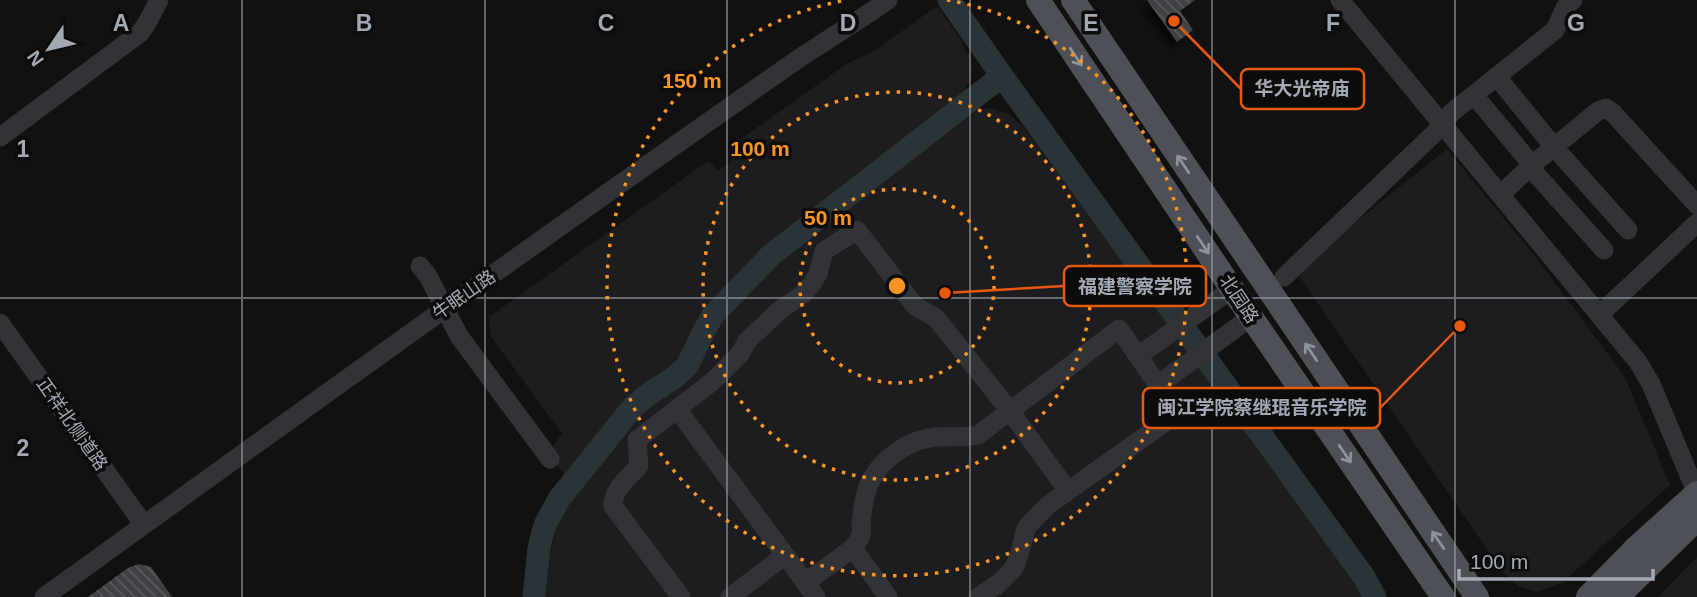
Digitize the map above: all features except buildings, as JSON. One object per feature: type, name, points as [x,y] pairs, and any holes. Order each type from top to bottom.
[{"type":"main road","name":"北园路","points":[[1038,0],[1223,295],[1443,597]]},
{"type":"main road","name":"北园路","points":[[1073,0],[1477,597]]},
{"type":"main road","points":[[1588,597],[1636,548],[1697,493]]},
{"type":"main road","points":[[1617,597],[1697,519]]},
{"type":"street","points":[[0,137],[140,33],[159,0]]},
{"type":"street","name":"牛眠山路","points":[[44,597],[794,62],[888,0]]},
{"type":"street","points":[[1340,0],[1638,362],[1697,493]]},
{"type":"street","points":[[1284,277],[1443,125],[1451,113],[1555,30],[1565,8],[1573,0]]},
{"type":"street","points":[[1497,77],[1554,147],[1628,230]]},
{"type":"street","points":[[1474,95],[1532,165],[1535,173],[1604,250]]},
{"type":"street","points":[[1500,195],[1532,165],[1598,111],[1606,108],[1697,205]]},
{"type":"street","points":[[1599,314],[1697,223]]},
{"type":"street","points":[[681,597],[612,506],[615,492],[639,466],[637,440],[713,381],[740,354],[747,341],[811,285],[818,274],[824,251],[857,230],[915,306],[936,318],[1010,411],[1068,491]]},
{"type":"street","points":[[421,266],[459,336],[550,459]]},
{"type":"street","points":[[1145,351],[1223,295]]},
{"type":"street","name":"正祥北侧道路","points":[[0,323],[144,525]]},
{"type":"street","points":[[1166,380],[1244,323]]},
{"type":"street","points":[[677,409],[810,590],[862,536],[861,522],[867,488],[886,460],[904,448],[931,438],[978,435],[1119,329],[1145,351],[1166,380],[1178,413],[1047,506],[1026,528],[1014,568],[998,584],[978,597]]},
{"type":"street","points":[[853,548],[888,597]]},
{"type":"street","points":[[730,597],[784,556]]},
{"type":"street","points":[[897,597],[906,597]]},
{"type":"shaded area","points":[[937,6],[962,41],[966,54],[971,53],[971,79],[965,89],[771,243],[730,283],[702,316],[682,359],[632,395],[584,453],[596,462],[645,406],[696,369],[717,323],[771,266],[935,140],[977,111],[990,108],[1009,114],[1025,129],[1211,382],[1364,597],[546,597],[550,556],[558,521],[566,504],[593,467],[580,456],[566,476],[548,454],[562,433],[491,337],[489,317],[708,161],[718,171],[731,161],[731,146],[848,63],[874,51]]},
{"type":"shaded area","points":[[1447,149],[1534,255],[1625,377],[1670,485],[1562,583],[1537,592],[1519,587],[1502,571],[1299,276],[1343,232]]},
{"type":"shaded area","points":[[1697,557],[1697,597],[1658,597]]},
{"type":"waterway","points":[[949,0],[1364,577],[1375,597]]},
{"type":"waterway","points":[[534,597],[542,535],[559,499],[633,407],[687,366],[713,315],[771,255],[1002,76]]},
{"type":"place","name":"华大光帝庙","points":[[1174,21]]},
{"type":"place","name":"福建警察学院","points":[[945,293]]},
{"type":"place","name":"闽江学院蔡继琨音乐学院","points":[[1460,326]]}]
